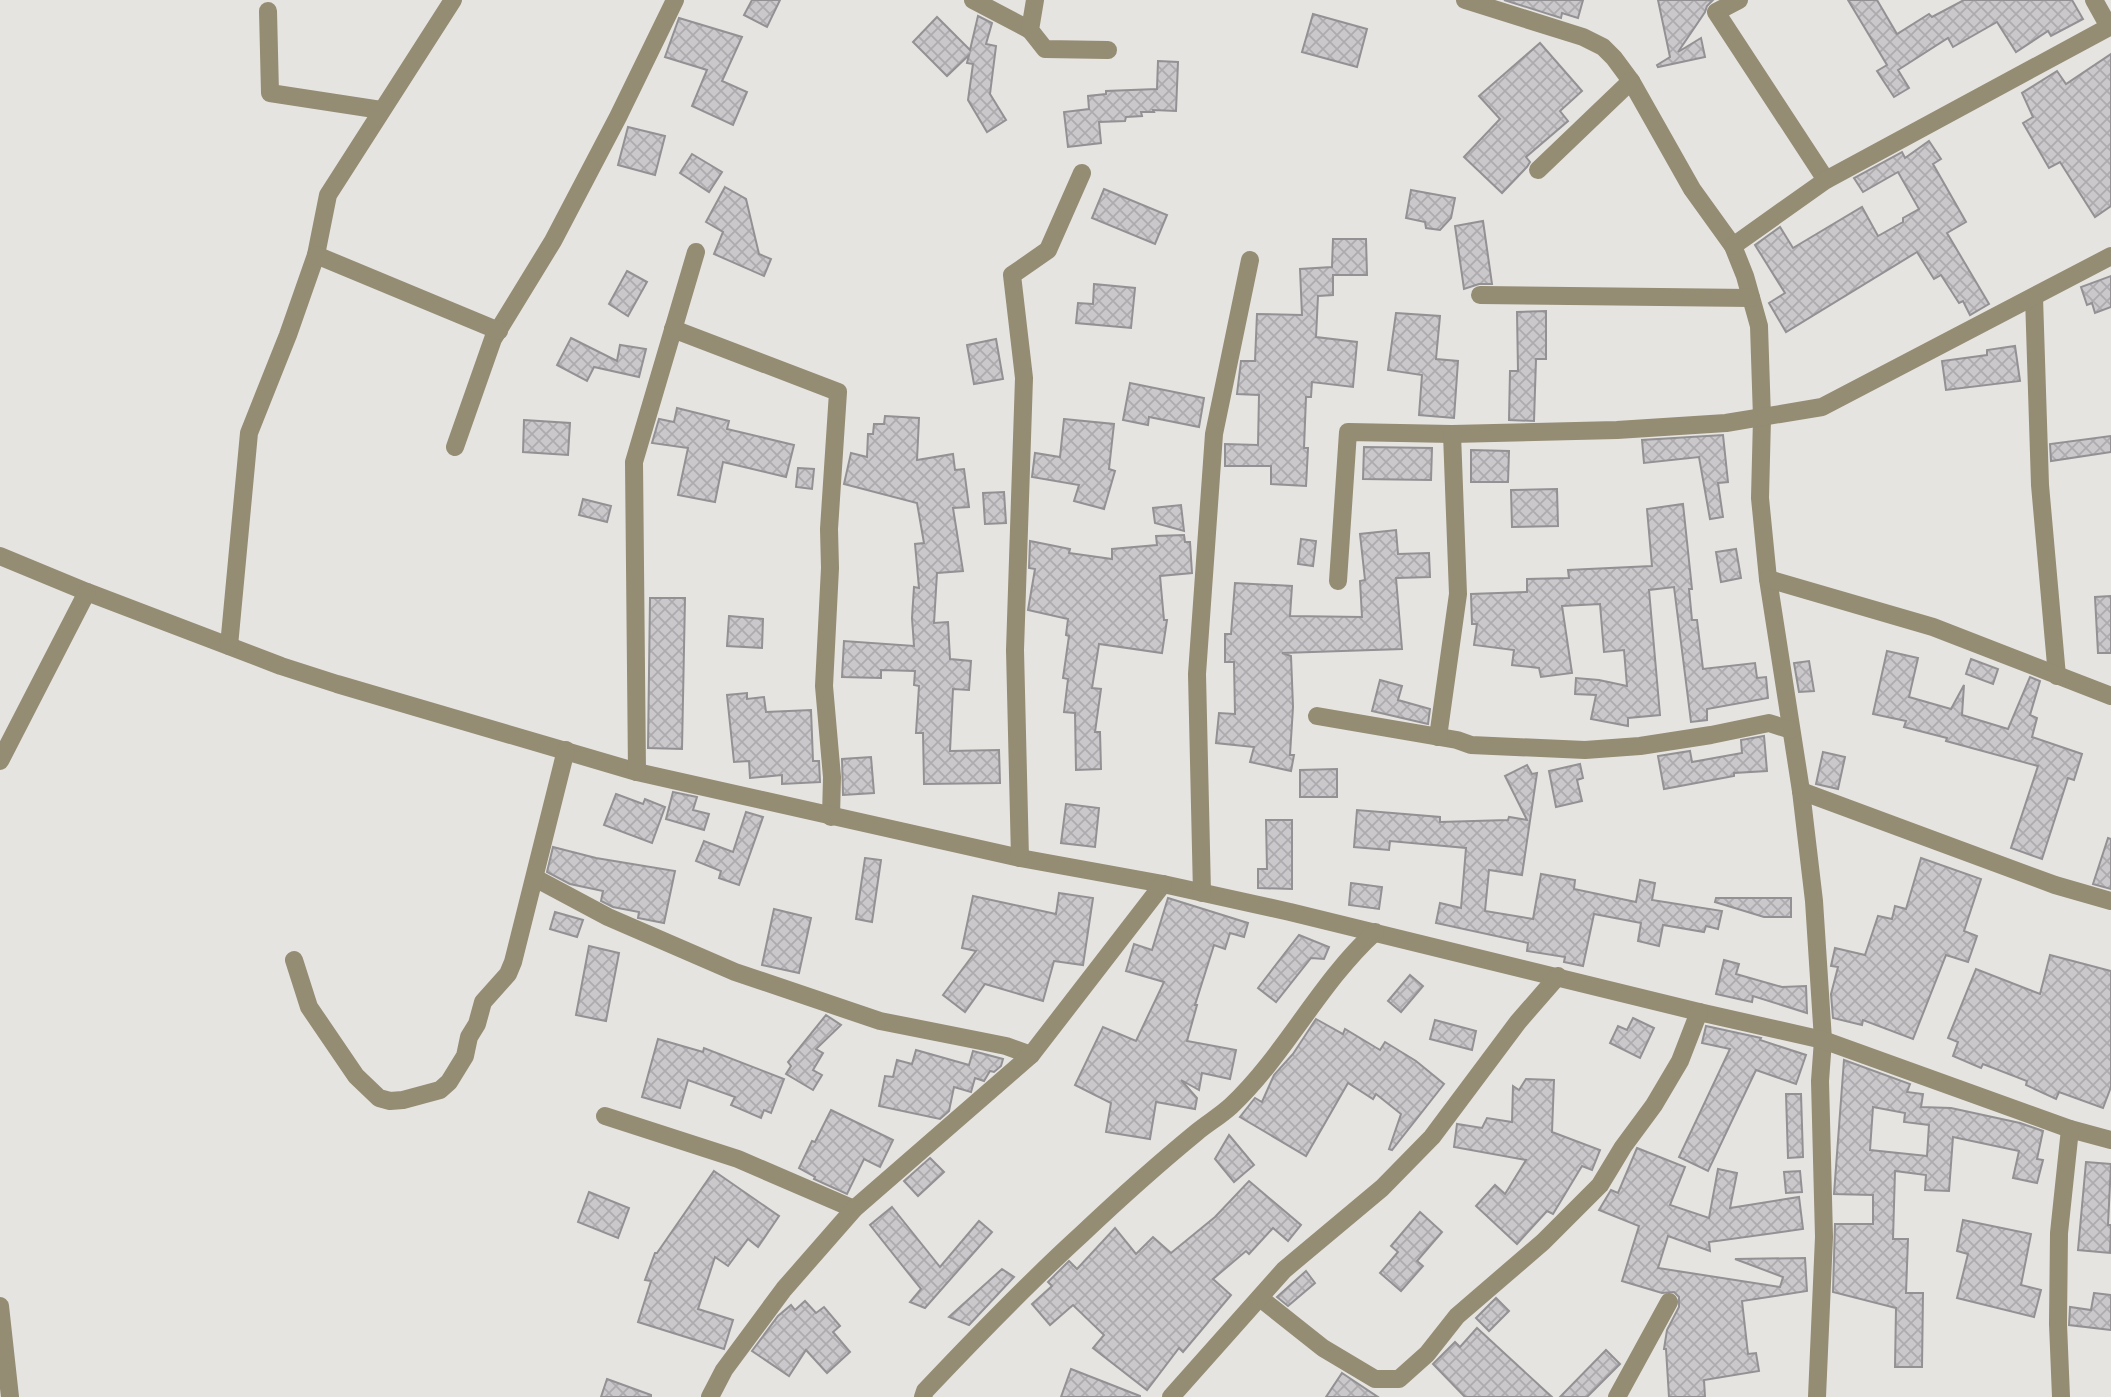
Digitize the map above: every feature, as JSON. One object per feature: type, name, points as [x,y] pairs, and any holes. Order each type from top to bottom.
[{"type":"street","points":[[229,646],[249,433],[316,255],[328,195],[453,0]]},
{"type":"street","points":[[455,447],[493,339],[553,241],[675,0]]},
{"type":"street","points":[[973,0],[1030,30],[1045,49],[1108,50]]},
{"type":"street","points":[[1030,30],[1035,0]]},
{"type":"street","points":[[1465,0],[1583,37],[1603,47],[1614,58],[1631,81],[1692,189],[1732,246],[1752,298],[1759,326],[1762,418],[1760,498],[1768,579],[1801,791],[1814,901],[1823,1040],[1820,1081],[1824,1237],[1817,1397]]},
{"type":"street","points":[[1739,0],[1716,12],[1826,180]]},
{"type":"street","points":[[1732,246],[1826,180],[2110,27],[2094,0]]},
{"type":"street","points":[[268,11],[270,93],[381,110]]},
{"type":"street","points":[[1538,170],[1631,81]]},
{"type":"street","points":[[1020,858],[1016,650],[1024,378],[1012,275],[1048,250],[1082,173]]},
{"type":"street","points":[[638,772],[634,462],[696,252]]},
{"type":"street","points":[[316,255],[499,331]]},
{"type":"street","points":[[1338,581],[1348,432],[1452,434],[1616,430],[1762,418],[1822,407],[2111,256]]},
{"type":"street","points":[[1202,893],[1197,674],[1214,434],[1250,260]]},
{"type":"street","points":[[1479,295],[1752,298]]},
{"type":"street","points":[[2034,297],[2040,485],[2057,676]]},
{"type":"street","points":[[673,329],[838,392],[829,529],[830,568],[824,686],[832,777],[831,817]]},
{"type":"street","points":[[1438,737],[1458,594],[1452,434]]},
{"type":"street","points":[[0,556],[229,646],[337,684],[638,772],[1020,858],[1164,884],[1823,1040],[2070,1129],[2111,1140]]},
{"type":"street","points":[[1768,579],[1933,627],[2111,696]]},
{"type":"street","points":[[0,761],[87,592]]},
{"type":"street","points":[[1317,716],[1471,745],[1585,750],[1652,745],[1769,723],[1788,708]]},
{"type":"street","points":[[1769,723],[1791,730]]},
{"type":"street","points":[[295,960],[309,1007],[356,1076],[368,1089],[379,1098],[390,1101],[440,1090],[449,1082],[465,1056],[469,1037],[477,1024],[483,1002],[508,974],[566,750]]},
{"type":"street","points":[[1801,791],[2055,885],[2111,901]]},
{"type":"street","points":[[535,878],[608,917],[735,972],[880,1020],[984,1041],[1031,1055]]},
{"type":"street","points":[[710,1397],[724,1370],[784,1289],[854,1209],[1031,1055],[1164,884]]},
{"type":"street","points":[[923,1397],[925,1391],[990,1322],[1054,1260],[1198,1131],[1229,1108],[1259,1077],[1351,954],[1375,932]]},
{"type":"street","points":[[1171,1397],[1284,1270],[1382,1188],[1432,1137],[1518,1022],[1558,976]]},
{"type":"street","points":[[1260,1298],[1323,1348],[1375,1379],[1399,1379],[1427,1354],[1457,1316],[1543,1242],[1600,1185],[1680,1061],[1699,1012]]},
{"type":"street","points":[[605,1116],[738,1159],[854,1209]]},
{"type":"street","points":[[2061,1397],[2058,1324],[2059,1233],[2070,1129]]},
{"type":"street","points":[[1617,1397],[1669,1302]]},
{"type":"street","points":[[0,1306],[10,1397]]},
{"type":"building","points":[[752,0],[780,0],[767,27],[744,15]]},
{"type":"building","points":[[1504,0],[1583,0],[1578,18],[1562,13],[1561,18]]},
{"type":"building","points":[[1658,0],[1713,0],[1678,52],[1701,38],[1705,57],[1658,67],[1657,65],[1670,57]]},
{"type":"building","points":[[1848,0],[1877,0],[1897,34],[1929,14],[1932,17],[1964,0],[2072,0],[2083,19],[2051,36],[2048,31],[2016,52],[1997,22],[1953,47],[1948,38],[1898,70],[1909,88],[1894,97],[1877,71],[1887,65]]},
{"type":"building","points":[[1313,14],[1367,29],[1357,67],[1302,52]]},
{"type":"building","points":[[978,16],[992,23],[986,44],[996,46],[990,94],[1006,120],[987,132],[968,100],[973,64],[967,63],[969,55],[947,76],[913,42],[937,17],[970,50]]},
{"type":"building","points":[[679,18],[742,37],[722,81],[747,92],[733,125],[692,106],[707,70],[665,57]]},
{"type":"building","points":[[1540,43],[1582,91],[1560,111],[1568,121],[1526,157],[1530,162],[1527,167],[1502,193],[1464,157],[1500,119],[1479,96]]},
{"type":"building","points":[[2111,54],[2111,206],[2095,217],[2060,162],[2049,168],[2023,123],[2033,117],[2022,93],[2057,71],[2066,84]]},
{"type":"building","points":[[1158,61],[1178,62],[1176,111],[1153,110],[1154,112],[1141,112],[1142,116],[1126,117],[1125,121],[1099,122],[1101,143],[1068,147],[1064,112],[1089,109],[1088,96],[1106,94],[1106,91],[1157,89]]},
{"type":"building","points":[[628,127],[665,136],[655,175],[618,165]]},
{"type":"building","points":[[1929,141],[1941,159],[1933,164],[1966,222],[1947,233],[1989,304],[1970,315],[1963,301],[1959,303],[1941,275],[1934,279],[1917,252],[1786,332],[1769,303],[1785,293],[1755,245],[1780,227],[1793,248],[1862,207],[1878,236],[1903,222],[1903,218],[1919,209],[1898,172],[1863,192],[1854,178],[1902,152],[1905,158]]},
{"type":"building","points":[[692,154],[722,172],[709,192],[680,173]]},
{"type":"building","points":[[725,187],[746,199],[759,254],[771,259],[764,276],[714,254],[723,232],[706,222]]},
{"type":"building","points":[[1104,189],[1167,215],[1155,244],[1092,218]]},
{"type":"building","points":[[1411,190],[1455,198],[1451,218],[1440,230],[1426,228],[1425,222],[1406,218]]},
{"type":"building","points":[[1483,221],[1492,284],[1479,284],[1464,289],[1455,226]]},
{"type":"building","points":[[1333,239],[1366,239],[1367,275],[1333,275],[1333,295],[1318,296],[1316,337],[1357,342],[1353,387],[1312,382],[1311,397],[1306,397],[1306,486],[1271,484],[1271,466],[1225,466],[1225,444],[1258,445],[1259,395],[1237,394],[1241,361],[1255,361],[1257,314],[1302,315],[1300,269],[1332,267]]},
{"type":"building","points":[[627,271],[647,282],[628,316],[609,304]]},
{"type":"building","points":[[2111,276],[2111,307],[2095,313],[2092,303],[2087,305],[2081,287]]},
{"type":"building","points":[[1094,284],[1135,288],[1131,328],[1076,323],[1078,303],[1093,304]]},
{"type":"building","points":[[1546,311],[1546,359],[1536,359],[1534,421],[1509,420],[1510,371],[1518,371],[1517,312]]},
{"type":"building","points":[[1396,313],[1440,316],[1436,359],[1458,361],[1454,418],[1419,415],[1422,375],[1388,370]]},
{"type":"building","points":[[571,338],[617,361],[620,345],[646,349],[639,377],[594,367],[587,381],[557,365]]},
{"type":"building","points":[[996,339],[1003,379],[974,384],[967,345]]},
{"type":"building","points":[[2015,346],[2020,381],[1946,390],[1942,361],[1987,355],[1987,350]]},
{"type":"building","points":[[1130,383],[1204,398],[1199,427],[1149,417],[1148,425],[1123,420]]},
{"type":"building","points":[[677,408],[729,421],[727,429],[794,445],[786,477],[723,462],[715,502],[678,495],[688,448],[652,443],[659,419],[674,422]]},
{"type":"building","points":[[885,416],[919,418],[917,460],[953,454],[955,470],[964,469],[969,507],[953,508],[963,571],[937,573],[934,623],[948,622],[950,659],[971,661],[969,690],[953,689],[950,751],[999,750],[1000,783],[924,784],[923,733],[916,733],[919,686],[914,685],[915,671],[881,670],[881,678],[842,677],[844,641],[914,646],[914,587],[919,588],[915,544],[924,543],[917,503],[844,484],[851,453],[867,457],[868,434],[873,434],[874,424],[884,424]]},
{"type":"building","points":[[1064,419],[1114,424],[1109,469],[1115,471],[1104,509],[1074,501],[1079,485],[1032,477],[1035,453],[1060,457]]},
{"type":"building","points":[[524,420],[570,423],[568,455],[523,452]]},
{"type":"building","points":[[1723,435],[1728,482],[1718,483],[1723,517],[1710,519],[1699,457],[1644,463],[1642,440]]},
{"type":"building","points":[[2111,436],[2111,452],[2051,461],[2050,444]]},
{"type":"building","points":[[1364,447],[1432,448],[1431,480],[1363,479]]},
{"type":"building","points":[[1471,450],[1509,451],[1508,482],[1471,482]]},
{"type":"building","points":[[798,468],[814,469],[812,489],[796,487]]},
{"type":"building","points":[[1557,489],[1558,526],[1512,527],[1511,490]]},
{"type":"building","points":[[1004,492],[1006,523],[985,524],[983,493]]},
{"type":"building","points":[[583,499],[611,506],[607,522],[579,515]]},
{"type":"building","points":[[1683,504],[1692,589],[1689,589],[1692,620],[1697,620],[1703,669],[1755,663],[1757,678],[1766,677],[1768,698],[1707,709],[1707,720],[1691,722],[1674,587],[1649,590],[1660,715],[1628,718],[1628,726],[1591,719],[1596,695],[1575,694],[1576,678],[1627,686],[1624,650],[1604,652],[1600,604],[1562,606],[1572,673],[1541,677],[1539,668],[1512,665],[1514,650],[1474,645],[1477,624],[1472,624],[1471,594],[1527,592],[1527,579],[1569,578],[1568,570],[1652,566],[1647,509]]},
{"type":"building","points":[[1181,505],[1184,531],[1155,523],[1153,508]]},
{"type":"building","points":[[1396,530],[1398,554],[1429,553],[1430,577],[1396,578],[1402,649],[1282,653],[1291,656],[1293,707],[1290,755],[1294,755],[1291,771],[1250,762],[1254,747],[1216,743],[1219,713],[1235,714],[1234,662],[1225,662],[1225,634],[1231,634],[1235,583],[1292,586],[1290,616],[1362,617],[1360,581],[1365,580],[1360,534]]},
{"type":"building","points":[[1184,535],[1185,542],[1190,542],[1192,573],[1160,576],[1164,620],[1167,620],[1162,653],[1099,644],[1092,688],[1101,689],[1095,732],[1100,732],[1101,769],[1076,770],[1075,713],[1064,712],[1068,679],[1063,678],[1069,636],[1066,635],[1068,619],[1028,610],[1035,569],[1029,568],[1030,541],[1070,549],[1069,553],[1112,559],[1112,549],[1157,545],[1156,536]]},
{"type":"building","points":[[1301,539],[1316,541],[1313,566],[1298,564]]},
{"type":"building","points":[[1736,549],[1741,578],[1721,582],[1716,552]]},
{"type":"building","points":[[2111,596],[2111,653],[2098,653],[2095,597]]},
{"type":"building","points":[[650,598],[685,598],[682,749],[648,748]]},
{"type":"building","points":[[729,616],[763,619],[762,648],[727,646]]},
{"type":"building","points":[[1887,651],[1918,658],[1909,697],[1951,709],[1964,685],[1962,715],[2008,729],[2030,677],[2040,681],[2030,715],[2037,718],[2032,737],[2082,754],[2074,780],[2068,778],[2042,859],[2011,848],[2038,766],[1946,741],[1947,738],[1904,727],[1906,721],[1873,714]]},
{"type":"building","points":[[1971,659],[1998,669],[1993,684],[1966,674]]},
{"type":"building","points":[[1809,661],[1814,691],[1799,692],[1794,663]]},
{"type":"building","points":[[1380,680],[1402,686],[1398,700],[1430,709],[1428,724],[1372,711]]},
{"type":"building","points":[[747,693],[747,699],[764,697],[766,712],[811,710],[813,761],[819,761],[820,782],[782,784],[782,775],[750,778],[749,761],[734,762],[727,695]]},
{"type":"building","points":[[1764,736],[1767,771],[1734,773],[1734,776],[1664,789],[1658,756],[1690,751],[1692,762],[1742,753],[1741,740]]},
{"type":"building","points":[[1823,752],[1845,757],[1838,789],[1816,784]]},
{"type":"building","points":[[871,757],[874,793],[843,795],[842,759]]},
{"type":"building","points":[[1580,764],[1583,778],[1577,780],[1582,801],[1556,807],[1549,771]]},
{"type":"building","points":[[1527,765],[1532,774],[1537,773],[1522,875],[1489,870],[1485,911],[1533,919],[1541,874],[1575,880],[1574,889],[1636,902],[1640,880],[1655,883],[1652,900],[1722,911],[1718,929],[1706,926],[1704,932],[1663,925],[1659,946],[1638,941],[1641,923],[1594,914],[1583,966],[1564,962],[1565,957],[1527,951],[1528,943],[1436,923],[1440,903],[1461,908],[1466,848],[1390,841],[1389,850],[1354,847],[1357,810],[1440,817],[1440,822],[1508,820],[1509,817],[1527,820],[1505,776]]},
{"type":"building","points":[[1337,769],[1337,797],[1300,797],[1300,770]]},
{"type":"building","points":[[673,792],[697,797],[693,810],[709,814],[704,830],[666,819]]},
{"type":"building","points":[[616,794],[643,804],[645,799],[665,807],[652,843],[604,825]]},
{"type":"building","points":[[1066,804],[1099,808],[1095,847],[1061,843]]},
{"type":"building","points":[[746,812],[763,817],[739,885],[719,878],[721,871],[696,861],[704,841],[733,852]]},
{"type":"building","points":[[1266,820],[1292,820],[1292,889],[1258,888],[1258,869],[1267,869]]},
{"type":"building","points":[[2108,838],[2111,839],[2111,889],[2093,884]]},
{"type":"building","points":[[553,847],[596,858],[675,871],[664,923],[638,918],[639,912],[613,907],[601,901],[603,891],[570,884],[547,872]]},
{"type":"building","points":[[865,858],[881,860],[872,922],[856,919]]},
{"type":"building","points":[[1921,858],[1981,879],[1964,931],[1977,936],[1968,962],[1946,955],[1913,1039],[1863,1020],[1862,1025],[1833,1018],[1831,994],[1838,967],[1831,966],[1835,948],[1865,955],[1878,916],[1892,919],[1895,906],[1906,909]]},
{"type":"building","points":[[1351,883],[1382,887],[1379,909],[1349,905]]},
{"type":"building","points":[[1059,893],[1093,898],[1083,965],[1054,961],[1043,1001],[985,984],[965,1012],[943,995],[976,951],[962,948],[973,896],[1056,914]]},
{"type":"building","points":[[1168,898],[1248,923],[1244,937],[1230,933],[1225,949],[1214,945],[1187,1041],[1236,1050],[1230,1079],[1202,1073],[1199,1090],[1181,1080],[1197,1098],[1195,1109],[1156,1102],[1150,1139],[1106,1132],[1111,1103],[1075,1085],[1103,1027],[1136,1041],[1164,982],[1126,971],[1134,944],[1152,950]]},
{"type":"building","points":[[1716,898],[1791,898],[1791,917],[1764,917],[1715,902]]},
{"type":"building","points":[[774,909],[811,918],[799,973],[762,965]]},
{"type":"building","points":[[555,912],[583,920],[577,937],[550,929]]},
{"type":"building","points":[[1299,935],[1329,947],[1324,959],[1311,958],[1276,1002],[1258,988]]},
{"type":"building","points":[[589,946],[619,953],[606,1021],[576,1015]]},
{"type":"building","points":[[2050,955],[2111,971],[2111,1087],[2103,1108],[2059,1092],[2056,1099],[2026,1085],[2027,1081],[1983,1064],[1981,1068],[1953,1056],[1958,1042],[1948,1038],[1976,969],[2040,994]]},
{"type":"building","points":[[1724,960],[1739,964],[1736,974],[1782,987],[1806,986],[1807,1013],[1753,996],[1752,1002],[1716,994]]},
{"type":"building","points":[[1410,975],[1423,986],[1401,1012],[1388,1001]]},
{"type":"building","points":[[826,1015],[841,1025],[816,1049],[823,1053],[813,1070],[822,1075],[813,1090],[786,1074],[791,1066],[788,1062]]},
{"type":"building","points":[[1633,1018],[1654,1028],[1640,1058],[1610,1043],[1618,1026],[1627,1030]]},
{"type":"building","points":[[1316,1019],[1343,1034],[1345,1029],[1380,1050],[1385,1042],[1416,1061],[1444,1084],[1392,1150],[1389,1149],[1401,1114],[1376,1094],[1373,1099],[1348,1083],[1306,1156],[1240,1117],[1255,1098],[1262,1102],[1274,1075],[1293,1054]]},
{"type":"building","points":[[1435,1020],[1476,1031],[1472,1050],[1430,1039]]},
{"type":"building","points":[[1706,1026],[1761,1038],[1760,1040],[1806,1055],[1796,1084],[1756,1070],[1708,1171],[1679,1157],[1730,1049],[1702,1043]]},
{"type":"building","points":[[658,1039],[703,1052],[704,1048],[784,1079],[771,1113],[764,1110],[761,1118],[731,1105],[735,1097],[688,1080],[680,1108],[642,1097]]},
{"type":"building","points":[[916,1050],[969,1065],[973,1051],[1003,1059],[1001,1066],[994,1072],[990,1071],[984,1081],[975,1078],[971,1092],[954,1087],[949,1111],[940,1119],[879,1106],[885,1076],[893,1077],[897,1060],[912,1064]]},
{"type":"building","points":[[1844,1060],[1910,1084],[1907,1092],[1923,1094],[1921,1107],[1951,1108],[2020,1123],[2043,1131],[2037,1159],[2043,1160],[2037,1183],[2013,1178],[2019,1151],[1953,1137],[1949,1191],[1925,1190],[1926,1175],[1895,1171],[1893,1239],[1908,1239],[1906,1293],[1923,1293],[1922,1367],[1895,1367],[1896,1308],[1833,1292],[1835,1224],[1873,1224],[1873,1195],[1834,1194]],"holes":[[[1873,1107],[1905,1113],[1904,1122],[1929,1125],[1927,1156],[1870,1150]]]},
{"type":"building","points":[[1526,1079],[1554,1080],[1552,1132],[1600,1150],[1592,1170],[1582,1166],[1553,1214],[1547,1211],[1517,1244],[1476,1206],[1495,1185],[1505,1194],[1526,1160],[1454,1147],[1457,1124],[1482,1128],[1487,1118],[1512,1122],[1513,1086],[1519,1090]]},
{"type":"building","points":[[1786,1094],[1801,1094],[1803,1157],[1788,1158]]},
{"type":"building","points":[[831,1110],[893,1140],[880,1167],[864,1159],[847,1194],[814,1179],[815,1177],[799,1168]]},
{"type":"building","points":[[1229,1135],[1254,1165],[1234,1182],[1215,1159]]},
{"type":"building","points":[[1637,1148],[1685,1167],[1670,1205],[1709,1218],[1718,1169],[1737,1173],[1730,1208],[1799,1197],[1803,1229],[1709,1242],[1710,1251],[1668,1236],[1658,1268],[1780,1287],[1783,1277],[1735,1259],[1805,1258],[1807,1291],[1742,1301],[1748,1354],[1756,1353],[1759,1371],[1704,1380],[1705,1397],[1669,1397],[1664,1349],[1667,1330],[1679,1307],[1679,1297],[1674,1292],[1662,1293],[1622,1281],[1639,1226],[1599,1210],[1611,1190],[1618,1193]]},
{"type":"building","points":[[930,1158],[944,1172],[918,1196],[904,1181]]},
{"type":"building","points":[[2086,1162],[2111,1164],[2108,1225],[2111,1225],[2110,1253],[2078,1250]]},
{"type":"building","points":[[714,1171],[779,1216],[758,1247],[748,1239],[728,1266],[715,1257],[698,1309],[733,1320],[724,1349],[638,1322],[651,1281],[645,1280],[655,1253]]},
{"type":"building","points":[[1800,1171],[1802,1192],[1786,1193],[1784,1172]]},
{"type":"building","points":[[1249,1181],[1301,1225],[1288,1241],[1273,1228],[1249,1254],[1246,1251],[1213,1279],[1231,1295],[1183,1352],[1179,1348],[1147,1390],[1093,1348],[1104,1335],[1073,1305],[1050,1325],[1032,1304],[1052,1286],[1048,1282],[1069,1261],[1077,1269],[1115,1228],[1136,1254],[1153,1237],[1171,1253],[1215,1217]]},
{"type":"building","points":[[589,1192],[629,1208],[618,1238],[578,1222]]},
{"type":"building","points":[[892,1207],[940,1267],[979,1221],[992,1232],[925,1308],[910,1302],[921,1289],[870,1225]]},
{"type":"building","points":[[1420,1212],[1442,1232],[1417,1261],[1423,1266],[1401,1291],[1380,1273],[1398,1252],[1391,1246]]},
{"type":"building","points":[[1963,1220],[2031,1234],[2021,1285],[2041,1290],[2034,1317],[1957,1298],[1968,1254],[1957,1251]]},
{"type":"building","points":[[1002,1269],[1014,1277],[969,1325],[949,1317]]},
{"type":"building","points":[[1306,1271],[1315,1283],[1288,1306],[1277,1297]]},
{"type":"building","points":[[2094,1293],[2111,1295],[2111,1330],[2069,1325],[2070,1307],[2091,1310]]},
{"type":"building","points":[[1496,1298],[1509,1311],[1489,1331],[1476,1318]]},
{"type":"building","points":[[805,1301],[816,1313],[824,1307],[840,1326],[833,1332],[850,1352],[827,1373],[806,1350],[789,1376],[752,1351],[778,1316],[791,1305],[795,1310]]},
{"type":"building","points":[[1477,1328],[1552,1397],[1465,1397],[1433,1364],[1455,1342],[1460,1347]]},
{"type":"building","points":[[1606,1350],[1620,1364],[1587,1397],[1560,1397]]},
{"type":"building","points":[[1071,1369],[1140,1396],[1140,1397],[1061,1397]]},
{"type":"building","points":[[1342,1373],[1378,1397],[1326,1397]]},
{"type":"building","points":[[607,1379],[651,1395],[651,1397],[601,1397]]}]
